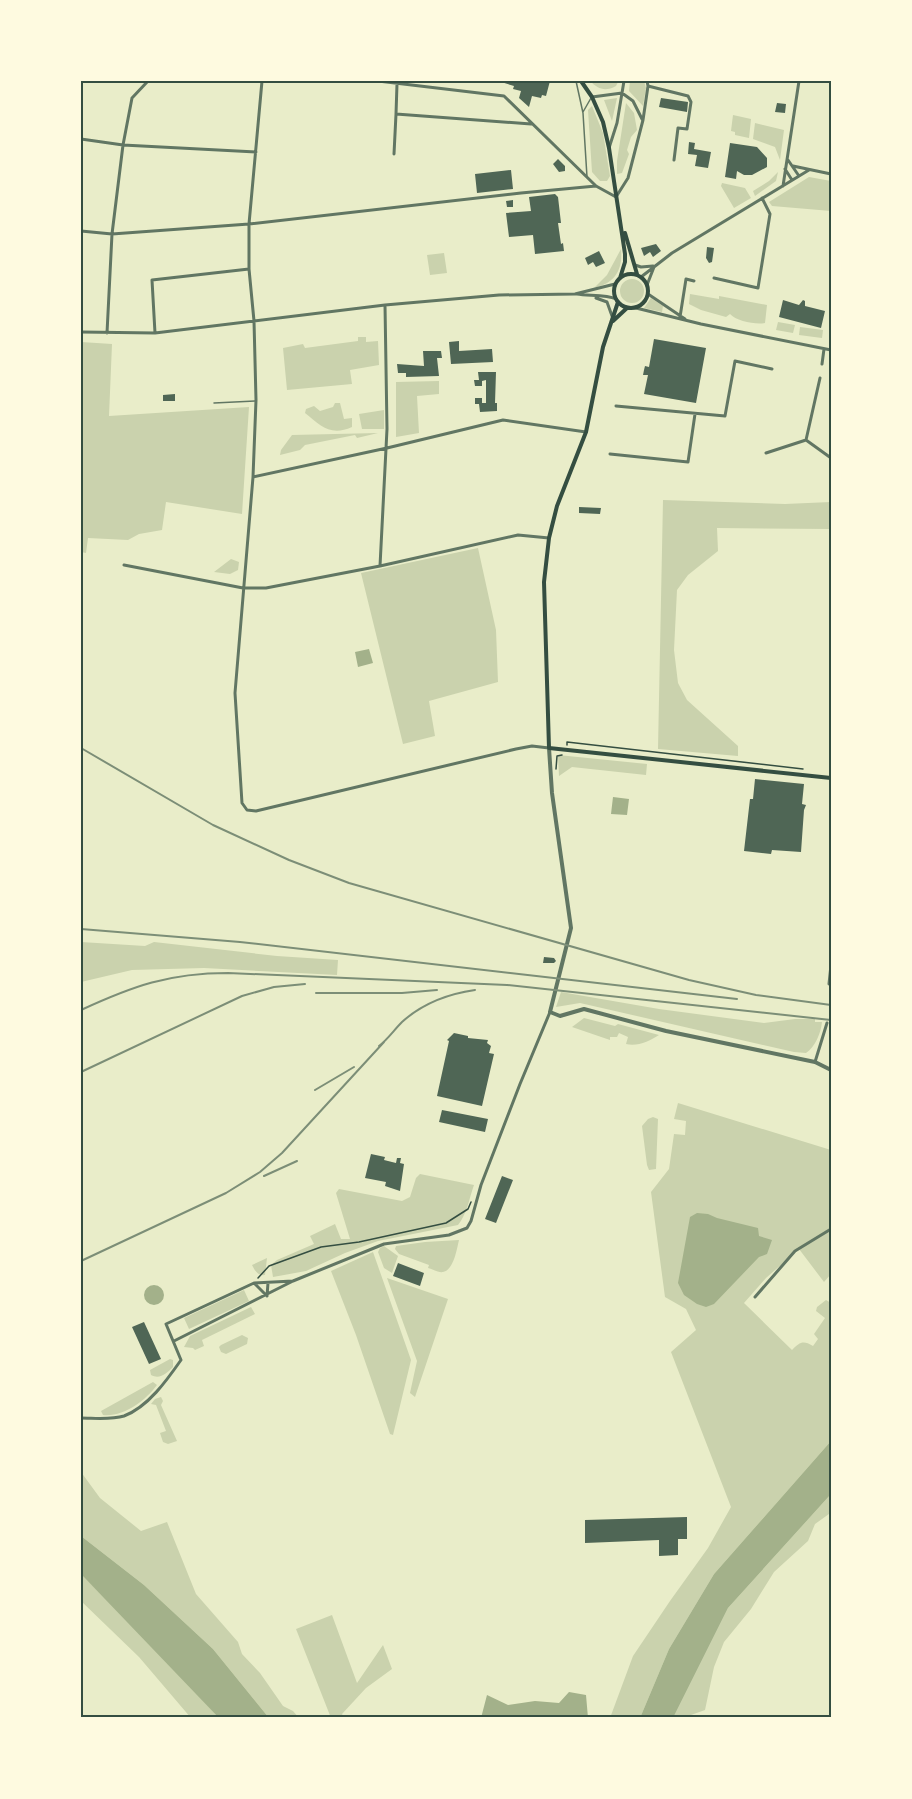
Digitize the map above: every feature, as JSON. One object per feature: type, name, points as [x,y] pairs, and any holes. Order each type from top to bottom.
[{"type":"main road","points":[[578,81],[592,98],[603,122],[621,224],[625,262],[620,278],[615,284],[614,292],[617,301],[586,432],[557,506],[549,538],[544,582],[549,748],[831,778]]},
{"type":"main road","points":[[617,301],[627,308],[636,308],[644,303],[648,294],[647,285],[639,276],[621,224]]},
{"type":"main road","points":[[620,278],[630,274],[639,276]]},
{"type":"main road","points":[[610,323],[627,308]]},
{"type":"street","points":[[107,333],[112,234],[123,145],[132,98],[148,81]]},
{"type":"street","points":[[174,1341],[267,1296],[292,1281],[384,1244],[449,1235],[467,1228],[520,1084],[550,1012],[571,928],[552,793],[549,748],[526,747],[254,812],[247,810],[242,803],[235,693],[253,477],[256,400],[249,224],[262,81]]},
{"type":"street","points":[[378,81],[504,96],[587,178],[616,197],[628,178],[643,120],[647,81]]},
{"type":"street","points":[[609,148],[617,123],[624,81]]},
{"type":"street","points":[[783,186],[799,81]]},
{"type":"street","points":[[394,154],[398,84]]},
{"type":"street","points":[[648,86],[688,96],[691,102],[687,129],[678,128],[674,159]]},
{"type":"street","points":[[592,98],[622,93],[633,101],[643,120]]},
{"type":"street","points":[[396,114],[532,124]]},
{"type":"street","points":[[81,139],[123,145],[256,153]]},
{"type":"street","points":[[788,160],[799,176]]},
{"type":"street","points":[[793,166],[831,174]]},
{"type":"street","points":[[785,169],[792,180]]},
{"type":"street","points":[[639,276],[672,253],[809,171]]},
{"type":"street","points":[[81,231],[112,234],[249,224],[596,186]]},
{"type":"street","points":[[714,278],[758,288],[770,214],[762,198]]},
{"type":"street","points":[[635,265],[655,266]]},
{"type":"street","points":[[647,285],[655,266]]},
{"type":"street","points":[[155,333],[152,280],[249,269]]},
{"type":"street","points":[[680,317],[686,279],[694,281]]},
{"type":"street","points":[[575,294],[615,284]]},
{"type":"street","points":[[81,332],[155,333],[385,305],[499,295],[575,294],[592,297],[607,302],[613,316]]},
{"type":"street","points":[[648,294],[680,317]]},
{"type":"street","points":[[592,297],[610,296],[617,301]]},
{"type":"street","points":[[380,566],[387,448],[385,305]]},
{"type":"street","points":[[636,308],[831,350]]},
{"type":"street","points":[[822,364],[824,349]]},
{"type":"street","points":[[616,406],[725,416],[735,362],[772,369]]},
{"type":"street","points":[[806,440],[819,378]]},
{"type":"street","points":[[610,454],[688,462],[695,414]]},
{"type":"street","points":[[253,477],[503,420],[586,432]]},
{"type":"street","points":[[766,453],[806,440]]},
{"type":"street","points":[[806,440],[831,458]]},
{"type":"street","points":[[124,565],[243,588],[266,588],[380,566],[518,535],[549,538]]},
{"type":"street","points":[[829,984],[831,965]]},
{"type":"street","points":[[550,1012],[560,1016],[584,1009],[666,1031],[816,1062],[831,1070]]},
{"type":"street","points":[[816,1062],[827,1023]]},
{"type":"street","points":[[755,1297],[795,1251],[831,1228]]},
{"type":"street","points":[[81,1418],[121,1416],[145,1402],[166,1381],[182,1360],[166,1324],[254,1283],[292,1281]]},
{"type":"street","points":[[254,1283],[267,1296]]},
{"type":"street","points":[[267,1296],[268,1283]]},
{"type":"lane","points":[[578,81],[583,113],[587,178]]},
{"type":"lane","points":[[583,113],[592,98]]},
{"type":"lane","points":[[214,403],[256,400]]},
{"type":"path","points":[[567,742],[808,770]]},
{"type":"path","points":[[556,773],[556,756],[566,755],[566,750]]},
{"type":"path","points":[[254,1283],[269,1266],[321,1247],[446,1224],[468,1209],[471,1201]]},
{"type":"shaded area","points":[[590,81],[618,82],[616,86],[605,89],[599,88]]},
{"type":"shaded area","points":[[630,81],[644,81],[646,88],[643,106],[629,91]]},
{"type":"shaded area","points":[[617,98],[612,121],[604,100]]},
{"type":"shaded area","points":[[626,103],[634,113],[637,130],[631,137],[627,150],[629,154],[622,173],[617,174],[617,161]]},
{"type":"shaded area","points":[[592,106],[603,133],[610,176],[607,181],[600,181],[592,172],[588,110]]},
{"type":"shaded area","points":[[733,115],[751,119],[749,138],[735,135],[735,132],[731,131]]},
{"type":"shaded area","points":[[755,123],[784,130],[780,160],[775,147],[753,139]]},
{"type":"shaded area","points":[[778,172],[776,181],[755,196],[753,191]]},
{"type":"shaded area","points":[[809,177],[831,181],[831,211],[772,206],[769,202]]},
{"type":"shaded area","points":[[722,183],[745,188],[751,198],[734,208],[721,186]]},
{"type":"shaded area","points":[[621,249],[621,263],[616,274],[607,283],[594,288],[607,275]]},
{"type":"shaded area","points":[[444,253],[447,273],[430,275],[427,255]]},
{"type":"shaded area","points":[[632,279],[637,280],[643,286],[643,296],[637,302],[632,303],[627,302],[621,296],[620,291],[621,286],[627,280]]},
{"type":"shaded area","points":[[690,294],[719,299],[719,296],[767,305],[765,323],[746,322],[730,314],[726,317],[701,310],[689,304]]},
{"type":"shaded area","points":[[651,298],[663,306],[662,312],[644,308]]},
{"type":"shaded area","points":[[778,322],[795,325],[793,333],[776,330]]},
{"type":"shaded area","points":[[800,327],[823,330],[822,338],[799,335]]},
{"type":"shaded area","points":[[358,337],[366,337],[366,342],[378,341],[379,365],[350,370],[352,384],[287,390],[283,348],[303,344],[305,348],[358,341]]},
{"type":"shaded area","points":[[81,342],[112,344],[109,416],[249,407],[242,514],[166,502],[162,530],[139,534],[128,540],[88,538],[86,553],[81,552]]},
{"type":"shaded area","points":[[439,381],[439,394],[417,396],[419,433],[396,437],[396,382]]},
{"type":"shaded area","points":[[335,403],[340,403],[344,419],[352,418],[352,427],[337,431],[331,430],[305,413],[306,409],[314,406],[320,411],[333,407]]},
{"type":"shaded area","points":[[384,410],[384,429],[362,429],[359,414]]},
{"type":"shaded area","points":[[378,433],[305,445],[300,450],[280,455],[292,435]]},
{"type":"shaded area","points":[[663,500],[785,504],[831,502],[831,529],[717,528],[718,551],[688,575],[677,590],[674,650],[678,683],[687,700],[738,746],[738,756],[658,749]]},
{"type":"shaded area","points":[[478,548],[496,630],[498,682],[429,701],[435,736],[403,744],[361,573]]},
{"type":"shaded area","points":[[231,559],[239,562],[238,570],[230,574],[214,572]]},
{"type":"shaded area","points":[[369,649],[373,663],[358,667],[355,652]]},
{"type":"shaded area","points":[[558,755],[647,764],[646,775],[572,767],[559,776]]},
{"type":"shaded area","points":[[613,797],[629,799],[627,815],[611,814]]},
{"type":"shaded area","points":[[81,942],[145,946],[154,942],[277,956],[338,960],[337,975],[204,968],[132,970],[81,982]]},
{"type":"shaded area","points":[[561,992],[659,1009],[764,1023],[795,1019],[815,1019],[815,1022],[822,1022],[812,1047],[806,1053],[794,1052],[580,1003],[556,1007]]},
{"type":"shaded area","points":[[584,1018],[659,1035],[643,1043],[626,1044],[628,1037],[619,1033],[617,1037],[610,1037],[610,1040],[572,1027]]},
{"type":"shaded area","points":[[678,1103],[831,1150],[831,1274],[824,1282],[799,1249],[766,1278],[744,1303],[792,1350],[802,1343],[813,1346],[818,1339],[814,1334],[825,1318],[816,1311],[817,1307],[826,1300],[831,1303],[831,1441],[714,1574],[669,1649],[640,1718],[610,1718],[633,1656],[708,1548],[731,1507],[671,1352],[696,1330],[686,1309],[665,1297],[651,1192],[669,1169],[674,1134],[685,1135],[686,1121],[674,1119]]},
{"type":"shaded area","points":[[653,1117],[658,1119],[656,1169],[649,1170],[642,1126]]},
{"type":"shaded area","points":[[420,1174],[474,1185],[466,1211],[458,1225],[378,1241],[306,1271],[273,1277],[271,1265],[277,1260],[314,1244],[310,1236],[335,1224],[341,1239],[350,1239],[336,1193],[339,1189],[402,1201],[410,1197],[416,1178]]},
{"type":"shaded area","points":[[697,1213],[758,1228],[759,1236],[772,1240],[767,1254],[759,1257],[714,1304],[706,1307],[684,1295],[678,1283],[690,1217]]},
{"type":"shaded area","points":[[459,1240],[450,1267],[443,1272],[428,1268],[429,1265],[399,1254],[395,1249],[396,1246]]},
{"type":"shaded area","points":[[384,1246],[398,1256],[392,1273],[384,1268],[378,1252]]},
{"type":"shaded area","points":[[373,1252],[411,1360],[393,1435],[390,1434],[331,1271]]},
{"type":"shaded area","points":[[267,1258],[265,1275],[260,1275],[252,1265]]},
{"type":"shaded area","points":[[387,1278],[448,1299],[415,1397],[410,1393],[417,1361]]},
{"type":"shaded area","points":[[154,1285],[161,1288],[164,1295],[161,1302],[154,1305],[147,1302],[144,1295],[147,1288]]},
{"type":"shaded area","points":[[244,1290],[249,1301],[189,1329],[184,1318]]},
{"type":"shaded area","points":[[251,1307],[255,1314],[202,1340],[204,1346],[195,1350],[184,1347],[190,1336]]},
{"type":"shaded area","points":[[242,1335],[248,1338],[247,1344],[226,1354],[221,1352],[219,1347],[221,1345]]},
{"type":"shaded area","points":[[170,1359],[173,1360],[173,1367],[163,1375],[151,1375],[150,1370]]},
{"type":"shaded area","points":[[153,1382],[157,1385],[133,1407],[119,1413],[103,1415],[101,1411]]},
{"type":"shaded area","points":[[161,1397],[163,1401],[161,1405],[177,1441],[168,1444],[163,1442],[160,1433],[166,1431],[156,1405],[151,1404],[155,1399]]},
{"type":"shaded area","points":[[831,1441],[831,1494],[728,1608],[673,1718],[640,1718],[669,1649],[714,1574]]},
{"type":"shaded area","points":[[81,1472],[100,1498],[141,1531],[167,1522],[196,1594],[238,1642],[242,1654],[260,1673],[283,1706],[293,1711],[299,1718],[269,1718],[213,1649],[144,1585],[81,1536]]},
{"type":"shaded area","points":[[831,1494],[829,1514],[815,1524],[808,1541],[774,1572],[751,1609],[724,1642],[714,1667],[705,1710],[691,1715],[690,1718],[673,1718],[728,1608]]},
{"type":"shaded area","points":[[81,1536],[144,1585],[213,1649],[269,1718],[219,1718],[81,1574]]},
{"type":"shaded area","points":[[81,1574],[167,1660],[219,1718],[191,1718],[139,1657],[81,1601]]},
{"type":"shaded area","points":[[332,1615],[357,1683],[383,1645],[392,1669],[366,1688],[342,1714],[344,1718],[331,1718],[296,1629]]},
{"type":"shaded area","points":[[569,1692],[586,1695],[588,1718],[481,1718],[487,1695],[508,1705],[535,1701],[559,1703]]},
{"type":"building","points":[[498,81],[550,81],[546,96],[542,95],[541,98],[532,96],[529,107],[519,98],[521,91]]},
{"type":"building","points":[[661,98],[688,102],[687,112],[659,107]]},
{"type":"building","points":[[777,103],[786,104],[785,113],[775,112]]},
{"type":"building","points":[[689,142],[695,143],[694,149],[711,152],[708,168],[695,166],[697,155],[688,154]]},
{"type":"building","points":[[730,143],[757,147],[767,158],[767,167],[752,175],[744,175],[737,171],[736,179],[725,177]]},
{"type":"building","points":[[558,159],[565,166],[565,171],[559,172],[553,164]]},
{"type":"building","points":[[511,170],[513,189],[477,193],[475,174]]},
{"type":"building","points":[[555,194],[558,197],[561,223],[558,223],[564,251],[535,254],[533,235],[509,237],[506,213],[531,211],[529,197]]},
{"type":"building","points":[[513,200],[513,207],[507,207],[506,201]]},
{"type":"building","points":[[656,244],[661,251],[653,257],[650,252],[644,256],[641,248]]},
{"type":"building","points":[[707,247],[714,248],[712,262],[709,263],[706,258]]},
{"type":"building","points":[[599,251],[605,263],[596,267],[593,262],[588,265],[585,258]]},
{"type":"building","points":[[783,300],[799,305],[803,300],[805,306],[825,311],[821,328],[779,317]]},
{"type":"building","points":[[654,339],[706,348],[696,403],[644,394],[648,375],[643,375],[645,366],[649,367]]},
{"type":"building","points":[[459,341],[459,351],[492,349],[493,362],[451,364],[449,342]]},
{"type":"building","points":[[423,351],[441,351],[442,358],[437,358],[439,376],[406,377],[406,373],[398,373],[397,364],[424,366]]},
{"type":"building","points":[[478,372],[496,372],[497,411],[480,412],[479,404],[475,404],[475,398],[482,398],[482,403],[486,403],[486,380],[482,381],[482,386],[475,386],[474,380],[479,380]]},
{"type":"building","points":[[175,394],[175,401],[163,401],[163,395]]},
{"type":"building","points":[[579,507],[601,508],[600,514],[579,513]]},
{"type":"building","points":[[755,779],[804,784],[802,804],[806,805],[801,852],[772,850],[771,854],[744,851],[750,799],[753,799]]},
{"type":"building","points":[[544,957],[554,958],[556,961],[543,963]]},
{"type":"building","points":[[454,1033],[468,1036],[468,1038],[488,1040],[487,1043],[491,1046],[489,1053],[494,1054],[482,1106],[437,1096],[449,1041],[447,1040]]},
{"type":"building","points":[[442,1110],[488,1119],[485,1132],[439,1122]]},
{"type":"building","points":[[371,1154],[385,1157],[384,1160],[396,1163],[397,1158],[401,1158],[400,1163],[404,1164],[400,1191],[385,1186],[386,1182],[365,1178]]},
{"type":"building","points":[[502,1176],[513,1180],[496,1223],[485,1219]]},
{"type":"building","points":[[398,1263],[424,1273],[420,1286],[393,1276]]},
{"type":"building","points":[[144,1322],[161,1359],[149,1364],[132,1327]]},
{"type":"building","points":[[687,1517],[687,1539],[678,1539],[678,1555],[659,1556],[659,1540],[585,1543],[585,1520]]},
{"type":"railway","points":[[81,748],[213,825],[289,860],[349,883],[689,980],[756,995],[831,1005]]},
{"type":"railway","points":[[81,929],[240,942],[737,999]]},
{"type":"railway","points":[[81,1010],[118,994],[169,978],[228,973],[507,985],[831,1020]]},
{"type":"railway","points":[[81,1072],[242,996],[274,987],[305,984]]},
{"type":"railway","points":[[316,993],[402,993],[437,990]]},
{"type":"railway","points":[[379,1046],[402,1022],[418,1010],[445,997],[475,990]]},
{"type":"railway","points":[[81,1261],[226,1193],[260,1172],[282,1153],[384,1042]]},
{"type":"railway","points":[[315,1090],[354,1067]]},
{"type":"railway","points":[[264,1176],[297,1161]]}]
